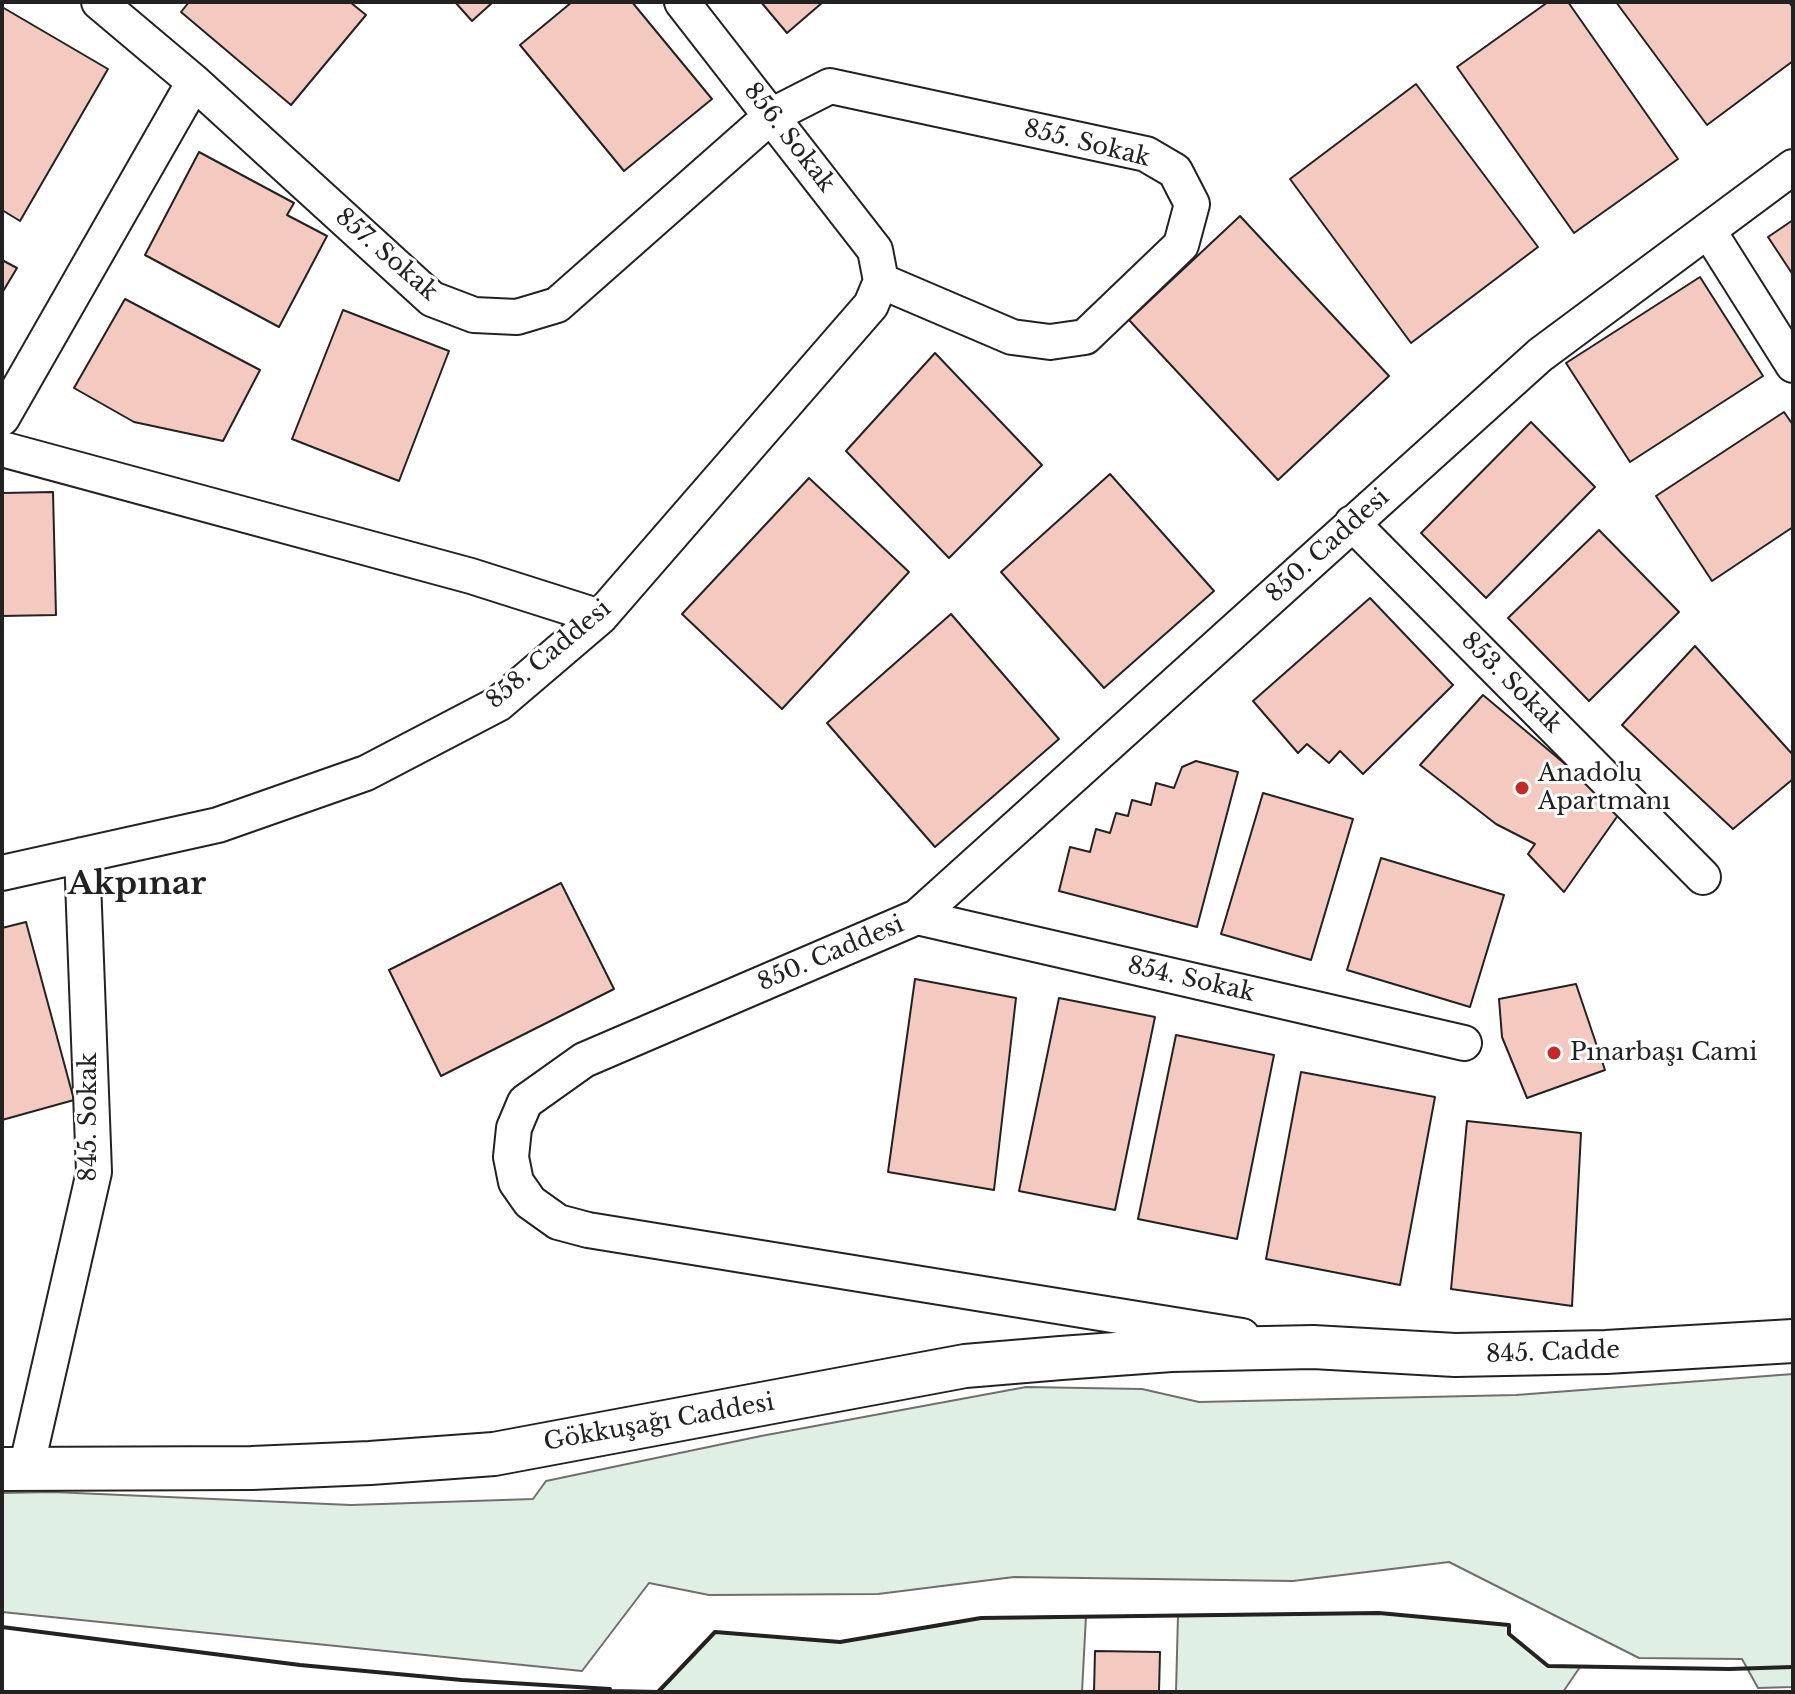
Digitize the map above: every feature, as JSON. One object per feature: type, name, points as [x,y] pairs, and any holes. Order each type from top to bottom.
[{"type":"street","name":"857. Sokak","points":[[99,2],[194,82],[432,299],[474,315],[517,317],[557,305],[771,116]]},
{"type":"street","name":"856. Sokak","points":[[682,2],[875,250],[881,281]]},
{"type":"street","points":[[2,418],[194,82]]},
{"type":"street","name":"855. Sokak","points":[[771,116],[830,86],[1146,154],[1175,171],[1192,204],[1181,245],[1085,337],[1050,342],[1012,337],[881,281]]},
{"type":"street","name":"850. Caddesi","points":[[1313,1347],[588,1230],[558,1222],[530,1202],[516,1182],[511,1157],[514,1128],[525,1102],[584,1060],[917,917],[1540,355],[1793,167]]},
{"type":"street","points":[[1708,230],[1793,365]]},
{"type":"street","name":"858. Caddesi","points":[[2,873],[218,825],[366,773],[498,704],[600,617],[871,305],[881,281]]},
{"type":"street","points":[[2,449],[471,576],[600,617]]},
{"type":"street","name":"853. Sokak","points":[[1352,523],[1703,877]]},
{"type":"street","name":"845. Sokak","points":[[14,1469],[94,1172],[82,855]]},
{"type":"street","name":"854. Sokak","points":[[917,917],[1464,1043]]},
{"type":"street","name":"845. Cadde","points":[[1313,1347],[1455,1355],[1606,1352],[1793,1341]]},
{"type":"street","name":"Gökkuşağı Caddesi","points":[[14,1469],[252,1468],[494,1454],[965,1366],[1171,1350],[1313,1347]]},
{"type":"green space","points":[[1793,1374],[1793,1687],[1758,1688],[1742,1659],[1639,1658],[1449,1562],[1293,1581],[1014,1577],[878,1594],[709,1595],[649,1583],[582,1671],[2,1612],[2,1493],[53,1492],[351,1505],[533,1499],[546,1481],[761,1436],[1026,1387],[1142,1389],[1199,1402],[1516,1395]]},
{"type":"green space","points":[[1379,1613],[1509,1625],[1509,1634],[1548,1666],[1580,1667],[1563,1692],[1176,1692],[1178,1615]]},
{"type":"green space","points":[[1086,1616],[1082,1692],[658,1692],[715,1632],[840,1642],[981,1618]]},
{"type":"building","points":[[189,2],[350,2],[366,15],[291,105],[181,12]]},
{"type":"building","points":[[455,2],[493,2],[472,21]]},
{"type":"building","points":[[572,2],[632,2],[712,99],[624,171],[520,45]]},
{"type":"building","points":[[761,2],[823,2],[787,33]]},
{"type":"building","points":[[1548,2],[1568,2],[1678,159],[1574,233],[1457,67]]},
{"type":"building","points":[[1616,2],[1789,2],[1793,8],[1793,61],[1707,125]]},
{"type":"building","points":[[2,7],[108,69],[20,221],[2,210]]},
{"type":"building","points":[[1416,84],[1538,247],[1411,343],[1290,179]]},
{"type":"building","points":[[199,152],[294,203],[287,215],[327,236],[279,327],[145,255]]},
{"type":"building","points":[[1240,216],[1389,376],[1278,480],[1129,320]]},
{"type":"building","points":[[1793,220],[1793,275],[1768,237]]},
{"type":"building","points":[[2,260],[17,268],[2,293]]},
{"type":"building","points":[[1700,277],[1763,376],[1630,462],[1566,363]]},
{"type":"building","points":[[125,299],[260,370],[223,441],[134,422],[74,388]]},
{"type":"building","points":[[343,310],[449,351],[399,481],[292,439]]},
{"type":"building","points":[[935,353],[1042,465],[949,558],[846,451]]},
{"type":"building","points":[[1784,412],[1793,425],[1793,527],[1712,581],[1656,496]]},
{"type":"building","points":[[1531,422],[1595,487],[1486,598],[1421,533]]},
{"type":"building","points":[[1110,474],[1214,591],[1104,688],[1001,572]]},
{"type":"building","points":[[809,478],[909,572],[782,709],[682,614]]},
{"type":"building","points":[[53,492],[56,615],[2,616],[2,493]]},
{"type":"building","points":[[1599,530],[1679,612],[1589,701],[1508,618]]},
{"type":"building","points":[[1370,598],[1453,685],[1363,774],[1340,751],[1329,763],[1307,744],[1298,753],[1253,701]]},
{"type":"building","points":[[951,614],[1059,739],[935,847],[827,723]]},
{"type":"building","points":[[1695,646],[1793,755],[1793,779],[1733,829],[1622,725]]},
{"type":"building","name":"Anadolu Apartmanı","points":[[1483,695],[1621,811],[1564,892],[1528,854],[1535,844],[1496,824],[1420,765]]},
{"type":"building","points":[[1196,761],[1238,772],[1197,927],[1059,891],[1070,847],[1090,852],[1096,829],[1110,833],[1116,813],[1128,816],[1132,800],[1151,805],[1156,783],[1174,788],[1182,767]]},
{"type":"building","points":[[1263,793],[1353,819],[1311,960],[1221,934]]},
{"type":"building","points":[[1381,858],[1504,895],[1470,1007],[1347,970]]},
{"type":"building","points":[[561,883],[614,989],[441,1076],[389,970]]},
{"type":"building","points":[[26,922],[74,1100],[2,1120],[2,928]]},
{"type":"building","points":[[915,979],[1016,998],[994,1190],[888,1172]]},
{"type":"building","name":"Pınarbaşı Cami","points":[[1576,984],[1605,1070],[1527,1098],[1502,1037],[1499,999]]},
{"type":"building","points":[[1059,998],[1155,1017],[1115,1210],[1019,1191]]},
{"type":"building","points":[[1176,1035],[1274,1055],[1237,1239],[1138,1219]]},
{"type":"building","points":[[1301,1072],[1435,1097],[1400,1285],[1266,1259]]},
{"type":"building","points":[[1467,1121],[1581,1133],[1572,1306],[1451,1289]]},
{"type":"building","points":[[1095,1651],[1160,1652],[1159,1692],[1094,1692]]},
{"type":"wall","points":[[2,1627],[300,1665],[610,1691],[658,1692],[715,1632],[840,1642],[981,1618],[1379,1613],[1509,1625],[1509,1634],[1548,1666],[1793,1667]]},
{"type":"place","name":"Anadolu Apartmanı","points":[[1522,788]]},
{"type":"place","name":"Pınarbaşı Cami","points":[[1554,1053]]},
{"type":"district","name":"Akpınar","points":[[137,885]]}]
